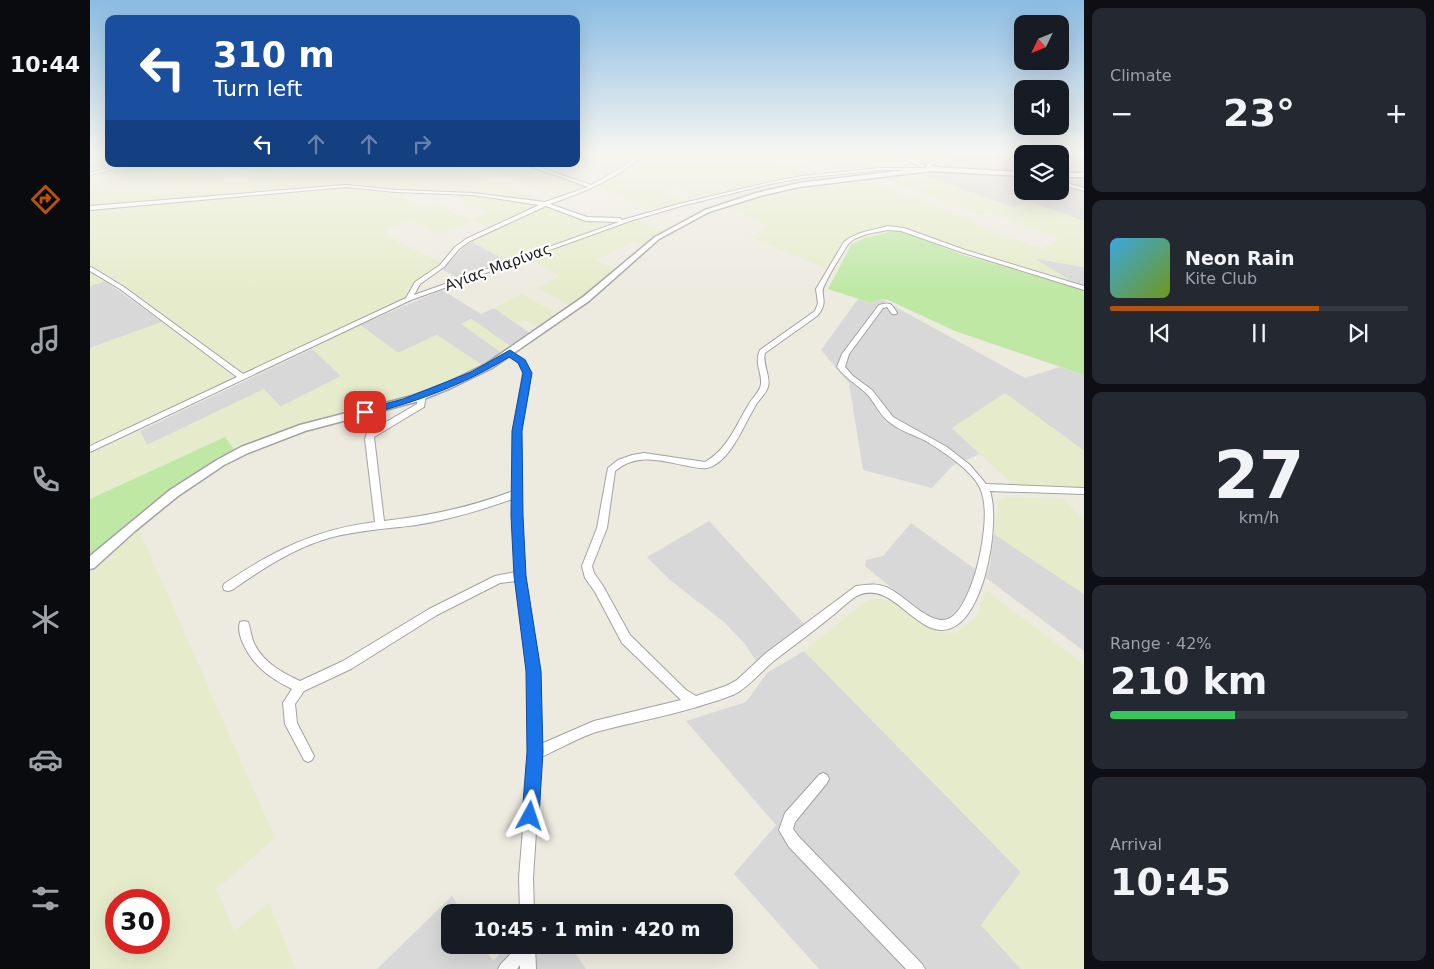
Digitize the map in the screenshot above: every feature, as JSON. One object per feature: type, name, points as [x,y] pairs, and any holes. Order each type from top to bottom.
[{"type":"street","points":[[90,208],[188,199]]},
{"type":"street","points":[[511,199],[546,204],[580,218],[628,220]]},
{"type":"street","points":[[409,299],[417,283],[442,266],[468,240],[526,211],[558,199]]},
{"type":"street","name":"Αγίας Μαρίνας","points":[[90,449],[409,299],[628,220],[699,199]]},
{"type":"street","points":[[90,564],[138,521],[169,497],[240,452],[300,429],[406,402],[474,374],[510,353],[586,299],[652,242],[707,211],[741,199]]},
{"type":"street","points":[[695,702],[682,694],[626,639],[599,589],[588,575],[587,566],[602,528],[611,470],[616,464],[622,461],[649,456],[706,464],[723,454],[763,389],[764,382],[760,367],[762,352],[815,315],[822,307],[819,288],[846,243],[852,238],[888,228],[902,229],[964,251],[1084,288]]},
{"type":"street","points":[[91,269],[122,288],[200,344],[243,378]]},
{"type":"street","points":[[535,752],[594,727],[716,696],[741,684],[770,657],[806,632],[856,590],[870,587],[884,590],[937,626],[952,623],[959,616],[973,595],[982,567],[988,518],[984,487],[965,467],[940,446],[890,420],[869,391],[848,376],[841,367],[842,358],[881,306],[883,304],[889,305],[894,313]]},
{"type":"street","points":[[510,353],[522,362],[527,373],[517,431],[520,576],[534,671],[535,752],[526,878],[527,904]]},
{"type":"street","points":[[380,525],[370,435],[421,405],[422,396]]},
{"type":"street","points":[[984,487],[1084,491]]},
{"type":"street","points":[[228,587],[252,570],[304,542],[343,530],[451,515],[486,505],[518,492]]},
{"type":"street","points":[[308,756],[291,724],[289,703],[300,687],[346,666],[433,612],[499,579],[520,576]]},
{"type":"street","points":[[244,626],[246,637],[262,666],[300,687]]},
{"type":"street","points":[[823,779],[790,818],[786,830],[794,842],[917,969]]},
{"type":"street","points":[[506,969],[520,954]]},
{"type":"street","points":[[528,954],[528,969]]},
{"type":"shaded area","points":[[990,199],[1084,199],[1084,221],[1027,201],[1014,208]]},
{"type":"shaded area","points":[[472,242],[506,260],[457,278],[442,269],[464,247]]},
{"type":"shaded area","points":[[1032,258],[1084,267],[1084,287],[1076,284]]},
{"type":"shaded area","points":[[105,281],[162,322],[90,348],[90,286]]},
{"type":"shaded area","points":[[442,290],[481,314],[494,308],[530,333],[510,346],[471,319],[462,324],[502,353],[483,366],[437,335],[398,353],[360,325]]},
{"type":"shaded area","points":[[858,299],[871,303],[881,299],[1025,378],[1060,367],[1084,375],[1084,451],[1052,427],[964,421],[953,429],[980,454],[952,466],[932,488],[863,470],[849,383],[821,350]]},
{"type":"shaded area","points":[[312,349],[342,376],[280,407],[264,390],[147,445],[140,431]]},
{"type":"shaded area","points":[[709,521],[806,626],[756,661],[745,644],[724,622],[670,580],[647,557]]},
{"type":"shaded area","points":[[911,523],[975,569],[975,577],[962,605],[950,619],[938,623],[921,612],[865,566],[866,560],[883,556]]},
{"type":"shaded area","points":[[994,534],[1084,594],[1084,651],[986,578],[990,565]]},
{"type":"shaded area","points":[[804,651],[1021,872],[981,925],[1021,969],[819,969],[734,874],[776,825],[686,721],[746,702],[767,673]]},
{"type":"shaded area","points":[[452,896],[457,904],[444,904]]},
{"type":"shaded area","points":[[441,907],[441,954],[489,954],[493,961],[500,954],[576,954],[586,969],[377,969]]},
{"type":"green space","points":[[90,199],[176,199],[90,207]]},
{"type":"green space","points":[[204,199],[407,199],[422,209],[437,205],[472,221],[441,234],[410,220],[386,230],[393,239],[441,263],[407,289],[406,298],[246,375],[114,278],[90,286],[90,210]]},
{"type":"green space","points":[[461,199],[502,199],[522,202],[536,208],[545,205],[581,220],[617,223],[506,260],[472,242],[491,230],[474,220],[490,212]]},
{"type":"green space","points":[[524,199],[540,199],[547,202]]},
{"type":"green space","points":[[629,199],[680,199],[687,202],[657,210]]},
{"type":"green space","points":[[757,199],[917,199],[975,221],[972,223],[1042,249],[1060,239],[987,212],[979,215],[938,199],[990,199],[1014,208],[1027,201],[1084,221],[1084,267],[1034,258],[1076,284],[963,249],[904,227],[892,226],[849,237],[842,244],[828,269],[749,237],[769,226],[728,208]]},
{"type":"green space","points":[[638,220],[663,231],[643,245],[632,242],[595,260],[616,270],[571,307],[537,288],[560,276],[528,258]]},
{"type":"green space","points":[[893,231],[907,233],[960,254],[1084,290],[1084,375],[955,331],[888,300],[881,299],[871,303],[828,289],[851,245],[864,238]]},
{"type":"green space","points":[[522,294],[559,315],[541,328],[524,320],[518,324],[494,308]]},
{"type":"green space","points":[[471,319],[510,346],[502,353],[461,324]]},
{"type":"green space","points":[[162,322],[237,379],[90,447],[90,348]]},
{"type":"green space","points":[[360,325],[398,353],[437,335],[483,366],[460,378],[403,400],[297,426],[268,435],[235,451],[225,437],[90,499],[90,454],[140,431],[147,445],[264,389],[281,407],[341,376],[312,349]]},
{"type":"green space","points":[[1005,393],[1084,451],[1084,487],[1012,484],[952,428]]},
{"type":"green space","points":[[225,437],[235,451],[90,560],[90,499]]},
{"type":"green space","points":[[1007,497],[1063,499],[1084,520],[1084,594],[994,534],[999,500]]},
{"type":"green space","points":[[139,529],[275,838],[217,889],[234,931],[269,903],[296,969],[90,969],[90,573]]},
{"type":"green space","points":[[987,591],[1084,665],[1084,969],[1021,969],[981,925],[1021,872],[804,651],[862,604],[872,599],[881,599],[896,604],[936,632],[956,633],[975,618]]},
{"type":"route","points":[[365,412],[406,402],[429,393],[474,374],[510,353],[522,362],[527,373],[517,431],[517,516],[520,576],[534,671],[535,752],[530,816]]}]
